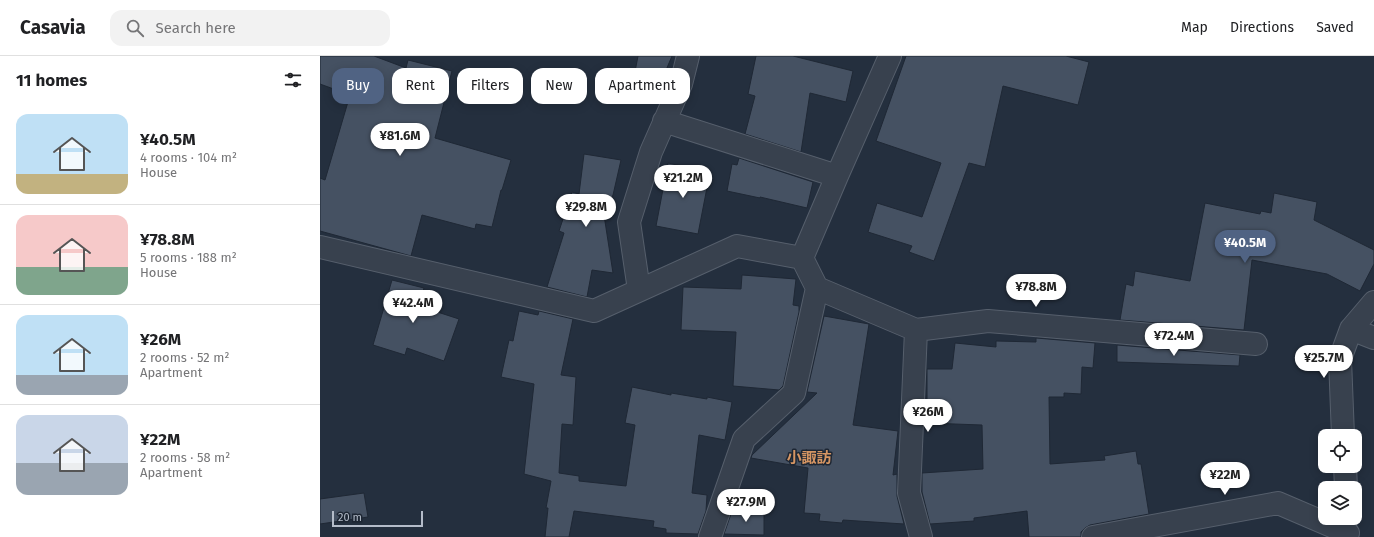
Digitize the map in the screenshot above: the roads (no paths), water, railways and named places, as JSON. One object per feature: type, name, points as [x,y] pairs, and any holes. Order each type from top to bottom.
[{"type":"street","points":[[639,290],[629,222],[651,152],[681,84],[688,56]]},
{"type":"street","points":[[710,537],[744,439],[794,393],[817,288],[802,258],[890,56]]},
{"type":"street","points":[[664,121],[837,176]]},
{"type":"street","points":[[320,247],[594,311],[737,246],[802,258]]},
{"type":"street","points":[[817,288],[916,330],[988,321],[1256,344]]},
{"type":"street","points":[[1343,429],[1340,359],[1351,329],[1374,302]]},
{"type":"street","points":[[1351,329],[1374,338]]},
{"type":"street","points":[[916,330],[908,493],[921,537]]},
{"type":"street","points":[[1093,537],[1278,504],[1348,529]]},
{"type":"district","name":"小諏訪","points":[[809,458]]}]
